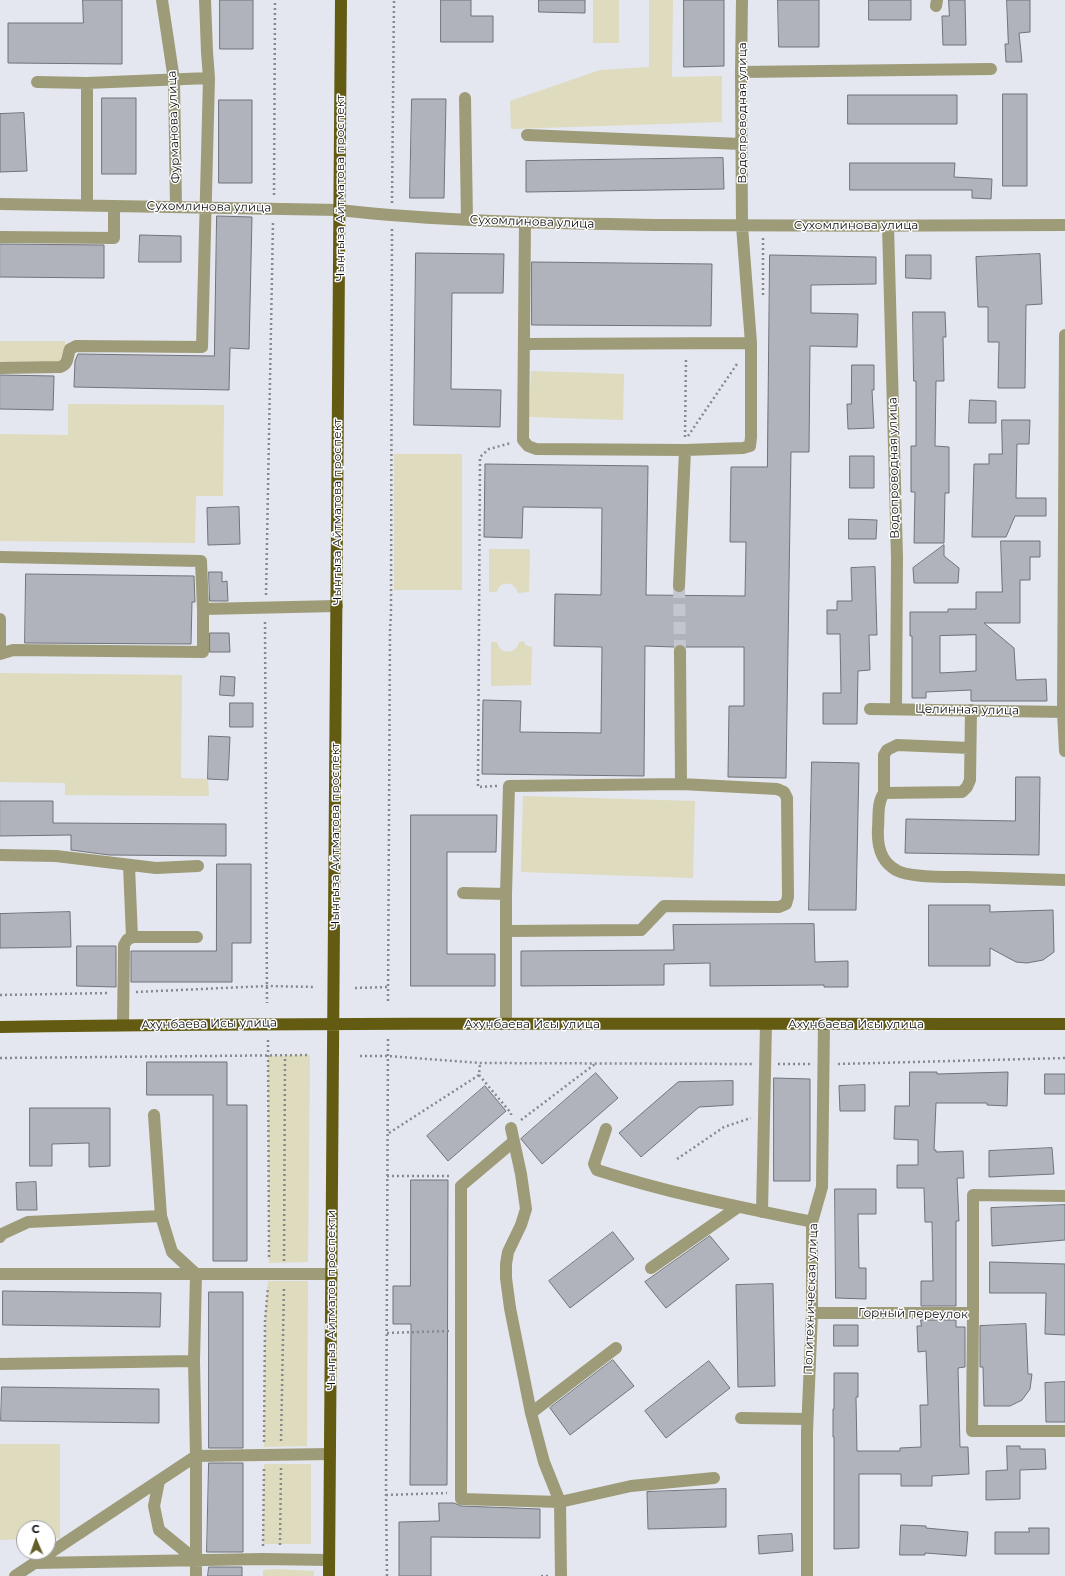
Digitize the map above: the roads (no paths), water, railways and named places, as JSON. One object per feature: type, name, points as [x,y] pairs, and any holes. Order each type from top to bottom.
[{"type":"main road","name":"Чынгыза Айтматова проспект","points":[[333,1023],[341,0]]},
{"type":"main road","name":"Ахунбаева Исы улица","points":[[0,1027],[333,1023],[1065,1024]]},
{"type":"main road","name":"Чынгыз Айтматов проспекти","points":[[329,1576],[333,1023]]},
{"type":"street","name":"Фурманова улица","points":[[162,0],[174,80],[176,207]]},
{"type":"street","points":[[0,368],[60,367],[67,361],[70,349],[76,346],[202,347],[209,78],[205,0]]},
{"type":"street","name":"Водопроводная улица","points":[[685,450],[736,449],[750,446],[752,438],[751,343],[742,226],[742,0]]},
{"type":"street","points":[[741,72],[991,69]]},
{"type":"street","points":[[37,82],[87,83],[209,78]]},
{"type":"street","points":[[87,83],[87,205]]},
{"type":"street","points":[[465,98],[467,220]]},
{"type":"street","points":[[527,135],[741,144]]},
{"type":"street","name":"Сухомлинова улица","points":[[0,204],[339,210],[392,216],[525,223],[742,226],[1065,225]]},
{"type":"street","points":[[0,237],[114,238],[114,206]]},
{"type":"street","points":[[525,223],[523,440],[528,446],[536,449],[685,450],[679,586]]},
{"type":"street","name":"Водопроводная улица","points":[[888,226],[897,558],[896,709]]},
{"type":"street","points":[[1065,335],[1065,751]]},
{"type":"street","points":[[524,344],[751,343]]},
{"type":"street","points":[[0,557],[201,561],[203,609],[202,652],[13,650],[0,654],[0,619]]},
{"type":"street","points":[[203,609],[337,606]]},
{"type":"street","points":[[680,650],[681,784]]},
{"type":"street","name":"Целинная улица","points":[[870,709],[1064,712]]},
{"type":"street","points":[[884,793],[962,792],[968,787],[970,780],[971,710]]},
{"type":"street","points":[[970,748],[897,745],[887,750],[884,755],[884,793],[879,800],[877,838],[882,857],[897,871],[931,876],[1065,880]]},
{"type":"street","points":[[506,930],[641,930],[664,906],[779,907],[786,904],[788,897],[787,798],[784,792],[777,789],[681,784],[509,786],[506,894],[506,930],[506,1024]]},
{"type":"street","points":[[0,855],[56,856],[129,866],[156,868],[198,866]]},
{"type":"street","points":[[129,866],[132,937]]},
{"type":"street","points":[[463,893],[506,894]]},
{"type":"street","points":[[122,1025],[124,945],[127,940],[132,937],[197,937]]},
{"type":"street","points":[[762,1212],[766,1024]]},
{"type":"street","name":"Политехническая улица","points":[[807,1576],[807,1419],[812,1313],[812,1222],[822,1187],[824,1024]]},
{"type":"street","points":[[154,1115],[161,1216],[172,1252],[196,1274],[194,1361],[196,1576]]},
{"type":"street","points":[[511,1128],[521,1174],[526,1210],[521,1226],[508,1252],[506,1278],[510,1308],[531,1413],[544,1462],[560,1502],[560,1576]]},
{"type":"street","points":[[606,1129],[594,1164],[597,1170],[698,1199],[812,1222]]},
{"type":"street","points":[[513,1142],[461,1186],[461,1499],[560,1502],[630,1486],[714,1478]]},
{"type":"street","points":[[973,1314],[974,1196],[1065,1196]]},
{"type":"street","points":[[651,1268],[738,1207]]},
{"type":"street","points":[[0,1237],[2,1234],[28,1222],[161,1216]]},
{"type":"street","points":[[0,1274],[332,1274]]},
{"type":"street","name":"Горный переулок","points":[[812,1313],[973,1314],[972,1432],[1065,1431]]},
{"type":"street","points":[[531,1413],[616,1348]]},
{"type":"street","points":[[0,1364],[194,1361]]},
{"type":"street","points":[[740,1418],[807,1419]]},
{"type":"street","points":[[15,1576],[196,1456],[330,1454]]},
{"type":"street","points":[[159,1481],[154,1506],[159,1530],[197,1561]]},
{"type":"street","points":[[35,1563],[330,1560]]},
{"type":"tunnel","points":[[679,586],[680,651]]}]
